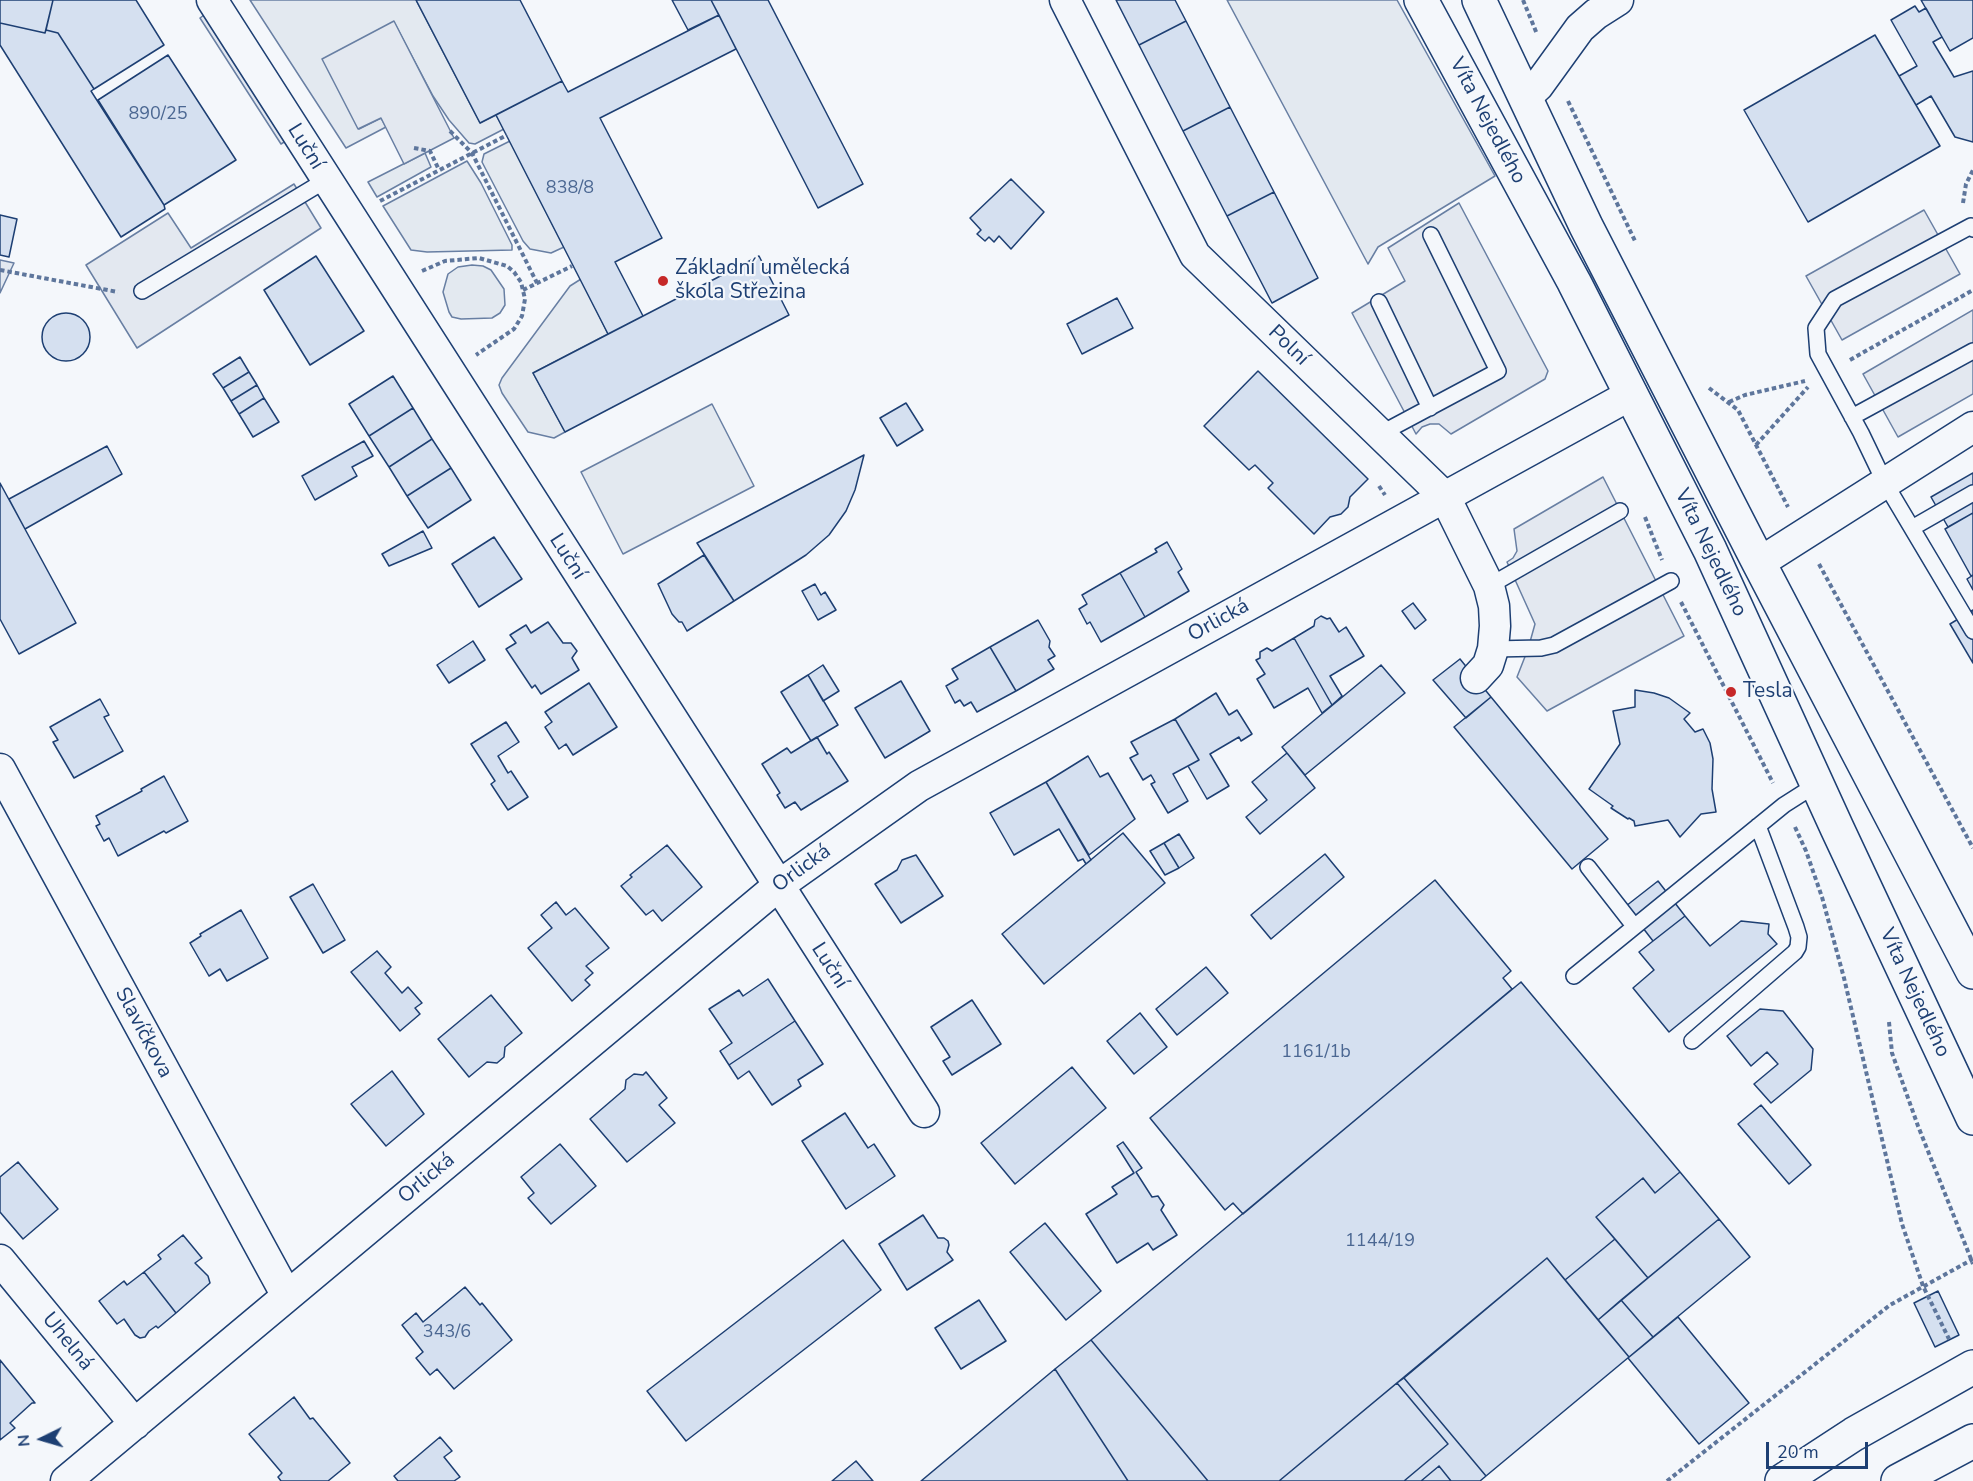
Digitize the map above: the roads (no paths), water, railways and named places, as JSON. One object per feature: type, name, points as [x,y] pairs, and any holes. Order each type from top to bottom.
[{"type":"main road","name":"Víta Nejedlého","points":[[1421,0],[1632,394],[1732,597],[1973,1118]]},
{"type":"main road","name":"Víta Nejedlého","points":[[1479,0],[1586,226],[1973,972]]},
{"type":"main road","points":[[1782,1481],[1854,1434],[1970,1367]]},
{"type":"main road","points":[[1898,1481],[1973,1441]]},
{"type":"street","name":"Luční","points":[[212,0],[924,1112]]},
{"type":"street","name":"Polní","points":[[1065,0],[1195,255],[1444,497],[1489,586],[1494,606],[1493,650],[1488,665],[1476,678]]},
{"type":"street","points":[[1525,98],[1552,68],[1580,28],[1618,0]]},
{"type":"street","name":"Orlická","points":[[66,1481],[778,886],[920,786],[1632,394]]},
{"type":"street","name":"Víta Nejedlého","points":[[1759,563],[1973,427]]},
{"type":"street","name":"Slavíčkova","points":[[0,769],[287,1296]]},
{"type":"street","name":"Uhelná","points":[[0,1260],[135,1424]]},
{"type":"lane","points":[[142,291],[326,180]]},
{"type":"lane","points":[[1973,229],[1971,226],[1836,299],[1816,328],[1818,354],[1823,375],[1852,417],[1885,483],[1973,631]]},
{"type":"lane","points":[[1380,434],[1498,371],[1431,235]]},
{"type":"lane","points":[[1379,302],[1430,408]]},
{"type":"lane","points":[[1852,417],[1973,351]]},
{"type":"lane","points":[[1912,528],[1973,493]]},
{"type":"lane","points":[[1489,586],[1620,512]]},
{"type":"lane","points":[[1493,650],[1541,648],[1554,645],[1671,581]]},
{"type":"lane","points":[[1574,976],[1784,805],[1817,784]]},
{"type":"lane","points":[[1692,1041],[1798,947],[1799,938],[1796,927],[1758,826]]},
{"type":"lane","points":[[1588,867],[1634,926]]},
{"type":"place","name":"Základní umělecká škola Střezina","points":[[663,281]]},
{"type":"place","name":"Tesla","points":[[1731,692]]}]
